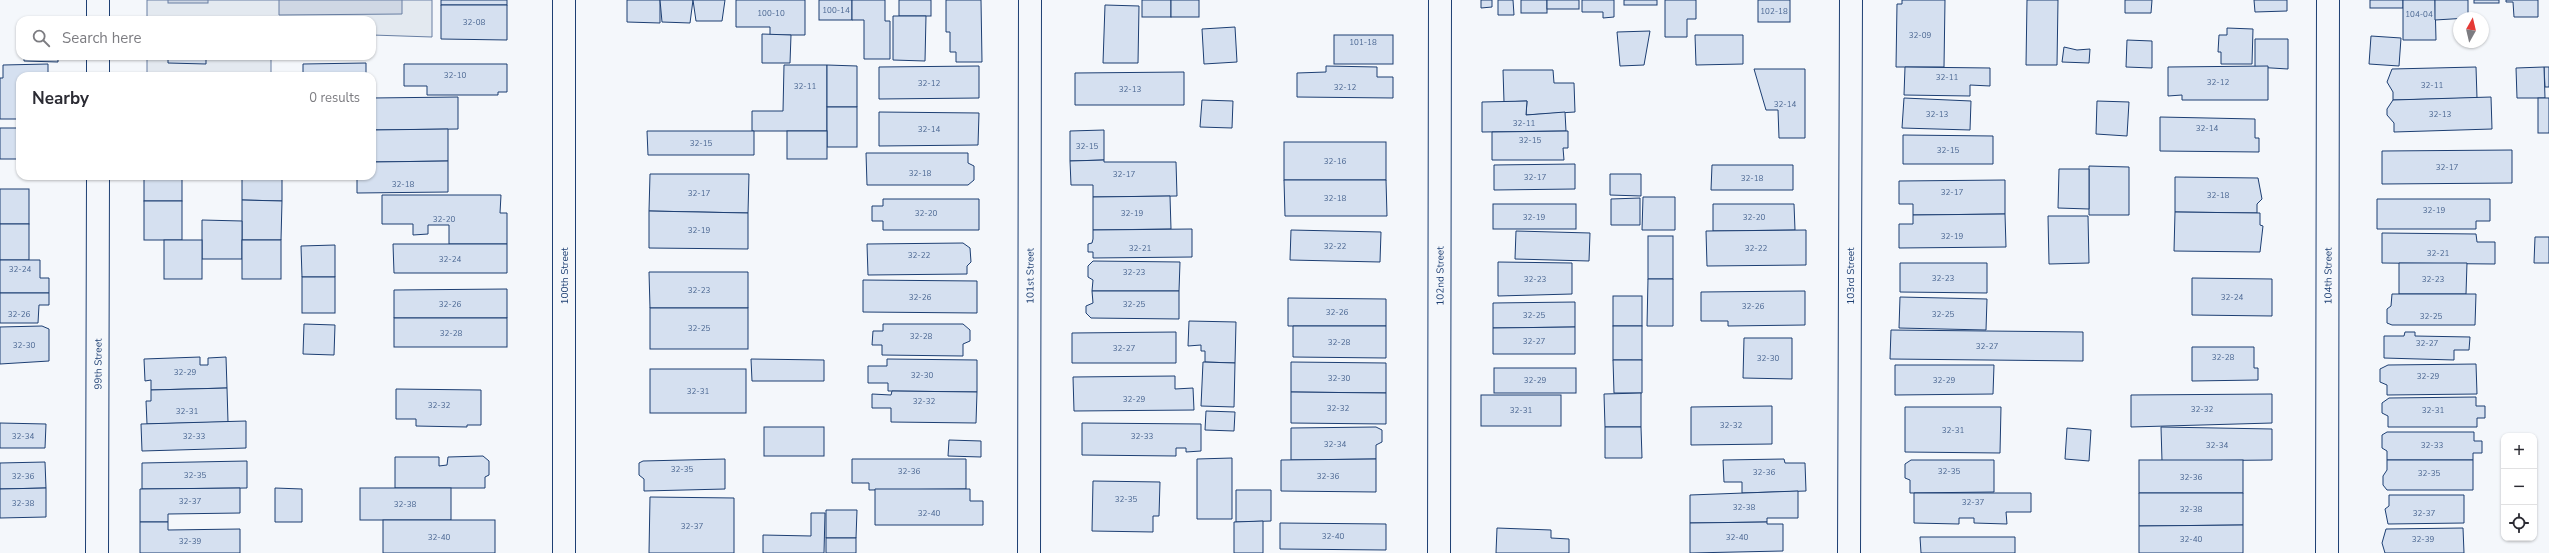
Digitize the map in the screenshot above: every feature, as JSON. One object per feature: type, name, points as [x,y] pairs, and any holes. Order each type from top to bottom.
[{"type":"street","points":[[98,0],[98,16]]},
{"type":"street","name":"100th Street","points":[[564,0],[564,553]]},
{"type":"street","name":"101st Street","points":[[1029,553],[1030,0]]},
{"type":"street","name":"102nd Street","points":[[1439,553],[1440,0]]},
{"type":"street","name":"103rd Street","points":[[1849,553],[1851,0]]},
{"type":"street","name":"104th Street","points":[[2327,553],[2328,0]]},
{"type":"street","points":[[98,60],[98,72]]},
{"type":"street","name":"99th Street","points":[[98,180],[98,553]]},
{"type":"shaded area","points":[[147,0],[432,0],[432,37],[376,35],[376,16],[147,16]]},
{"type":"shaded area","points":[[168,0],[208,0],[208,3],[168,3]]},
{"type":"shaded area","points":[[279,0],[402,0],[402,14],[279,15]]},
{"type":"shaded area","points":[[147,60],[271,60],[271,72],[147,72]]},
{"type":"building","points":[[441,0],[507,0],[507,5],[441,5]]},
{"type":"building","points":[[627,0],[660,0],[660,23],[627,22]]},
{"type":"building","points":[[660,0],[693,0],[690,23],[662,22]]},
{"type":"building","points":[[693,0],[725,0],[722,21],[696,21]]},
{"type":"building","points":[[736,0],[805,0],[805,35],[770,35],[770,27],[736,27]]},
{"type":"building","points":[[819,0],[852,0],[852,20],[819,20]]},
{"type":"building","points":[[852,0],[885,0],[885,21],[890,21],[890,59],[864,59],[864,20],[852,20]]},
{"type":"building","points":[[899,0],[931,0],[931,16],[899,16]]},
{"type":"building","points":[[946,0],[981,0],[982,62],[956,62],[956,52],[950,52],[950,32],[946,32]]},
{"type":"building","points":[[1142,0],[1171,0],[1171,17],[1142,17]]},
{"type":"building","points":[[1171,0],[1199,0],[1199,17],[1171,17]]},
{"type":"building","points":[[1481,0],[1492,0],[1492,7],[1481,8]]},
{"type":"building","points":[[1498,0],[1513,0],[1514,15],[1498,15]]},
{"type":"building","points":[[1521,0],[1547,0],[1547,13],[1521,13]]},
{"type":"building","points":[[1547,0],[1579,0],[1579,9],[1547,9]]},
{"type":"building","points":[[1582,0],[1614,0],[1614,17],[1603,18],[1603,12],[1582,12]]},
{"type":"building","points":[[1624,0],[1657,0],[1657,5],[1624,5]]},
{"type":"building","points":[[1665,0],[1696,0],[1696,19],[1687,19],[1687,37],[1665,37]]},
{"type":"building","points":[[1758,0],[1790,0],[1790,22],[1758,22]]},
{"type":"building","points":[[1902,0],[1945,0],[1944,67],[1896,67],[1897,4],[1902,4]]},
{"type":"building","points":[[2027,0],[2058,0],[2057,65],[2026,65]]},
{"type":"building","points":[[2125,0],[2152,0],[2151,13],[2125,13]]},
{"type":"building","points":[[2254,0],[2287,0],[2287,11],[2255,12]]},
{"type":"building","points":[[2370,0],[2403,0],[2403,8],[2370,8]]},
{"type":"building","points":[[2403,0],[2435,0],[2436,40],[2403,40]]},
{"type":"building","points":[[2435,0],[2468,0],[2468,12],[2453,12],[2453,19],[2435,20]]},
{"type":"building","points":[[2474,0],[2499,0],[2499,3],[2474,3]]},
{"type":"building","points":[[2506,0],[2538,0],[2538,17],[2514,17],[2513,2],[2506,2]]},
{"type":"building","points":[[441,5],[507,5],[507,40],[441,39]]},
{"type":"building","points":[[1105,5],[1139,6],[1138,63],[1103,63]]},
{"type":"building","points":[[893,16],[926,16],[925,61],[893,60]]},
{"type":"building","points":[[1235,27],[1237,62],[1204,64],[1202,29]]},
{"type":"building","points":[[2227,28],[2253,29],[2252,64],[2221,64],[2221,52],[2218,52],[2219,35],[2227,35]]},
{"type":"building","points":[[1650,31],[1644,65],[1620,66],[1617,32]]},
{"type":"building","points":[[762,34],[791,35],[790,63],[762,63]]},
{"type":"building","points":[[1334,35],[1393,35],[1393,64],[1334,64]]},
{"type":"building","points":[[1695,35],[1743,35],[1743,64],[1696,65]]},
{"type":"building","points":[[2371,36],[2401,38],[2399,66],[2369,64]]},
{"type":"building","points":[[2255,39],[2288,39],[2288,69],[2255,67]]},
{"type":"building","points":[[2127,40],[2152,41],[2152,68],[2126,67]]},
{"type":"building","points":[[2064,47],[2077,50],[2090,49],[2089,63],[2062,62]]},
{"type":"building","points":[[58,60],[58,62],[24,61]]},
{"type":"building","points":[[168,60],[206,60],[206,64],[168,63]]},
{"type":"building","points":[[366,63],[366,72],[303,72],[303,64]]},
{"type":"building","points":[[48,64],[48,72],[16,72],[16,119],[0,119],[0,78],[3,78],[3,65]]},
{"type":"building","points":[[404,64],[507,64],[507,92],[498,92],[498,95],[427,95],[427,86],[404,86]]},
{"type":"building","points":[[784,65],[827,65],[827,131],[752,131],[752,111],[783,111]]},
{"type":"building","points":[[827,65],[857,66],[857,107],[827,107]]},
{"type":"building","points":[[979,66],[979,98],[879,99],[879,67]]},
{"type":"building","points":[[1326,66],[1377,67],[1377,77],[1393,77],[1393,98],[1297,97],[1297,73],[1326,72]]},
{"type":"building","points":[[2268,66],[2268,100],[2182,100],[2182,95],[2168,96],[2168,67]]},
{"type":"building","points":[[1905,67],[1990,68],[1990,86],[1970,85],[1970,96],[1904,95]]},
{"type":"building","points":[[2476,67],[2477,98],[2393,100],[2393,92],[2387,82],[2392,69]]},
{"type":"building","points":[[2544,67],[2549,67],[2549,87],[2545,87]]},
{"type":"building","points":[[2544,67],[2545,98],[2517,98],[2516,68]]},
{"type":"building","points":[[1754,69],[1805,69],[1805,138],[1779,138],[1778,110],[1766,110]]},
{"type":"building","points":[[1503,70],[1553,70],[1554,83],[1574,83],[1575,112],[1526,115],[1527,101],[1504,102]]},
{"type":"building","points":[[1184,72],[1184,105],[1075,105],[1075,73]]},
{"type":"building","points":[[458,97],[458,129],[376,130],[376,98]]},
{"type":"building","points":[[2491,97],[2492,129],[2394,132],[2394,123],[2387,115],[2387,109],[2393,100]]},
{"type":"building","points":[[1904,98],[1971,101],[1970,130],[1902,128]]},
{"type":"building","points":[[2538,98],[2549,98],[2549,133],[2538,133]]},
{"type":"building","points":[[1202,100],[1233,101],[1232,128],[1200,127]]},
{"type":"building","points":[[1527,101],[1526,115],[1565,112],[1566,131],[1482,132],[1482,102]]},
{"type":"building","points":[[2097,101],[2129,102],[2127,136],[2096,134]]},
{"type":"building","points":[[827,107],[857,107],[857,147],[827,147]]},
{"type":"building","points":[[879,112],[979,113],[978,145],[879,146]]},
{"type":"building","points":[[2160,117],[2255,119],[2255,138],[2259,138],[2259,152],[2160,151]]},
{"type":"building","points":[[0,128],[16,128],[16,159],[0,159]]},
{"type":"building","points":[[448,129],[448,161],[376,162],[376,130]]},
{"type":"building","points":[[1104,130],[1104,160],[1070,161],[1070,131]]},
{"type":"building","points":[[647,131],[754,131],[754,155],[648,155]]},
{"type":"building","points":[[787,131],[827,131],[827,159],[787,159]]},
{"type":"building","points":[[1568,131],[1568,148],[1563,148],[1564,160],[1492,160],[1492,132]]},
{"type":"building","points":[[1903,135],[1993,136],[1993,164],[1903,164]]},
{"type":"building","points":[[1284,142],[1386,142],[1386,180],[1284,180]]},
{"type":"building","points":[[2512,150],[2512,183],[2382,184],[2382,151]]},
{"type":"building","points":[[866,153],[968,153],[968,163],[974,166],[974,180],[968,185],[867,185]]},
{"type":"building","points":[[1104,160],[1104,162],[1176,162],[1177,196],[1093,197],[1093,185],[1071,185],[1070,161]]},
{"type":"building","points":[[448,161],[448,192],[357,193],[357,180],[376,180],[376,162]]},
{"type":"building","points":[[1575,164],[1575,189],[1494,190],[1494,165]]},
{"type":"building","points":[[1712,165],[1793,165],[1793,190],[1711,190]]},
{"type":"building","points":[[2089,166],[2129,167],[2129,215],[2089,215]]},
{"type":"building","points":[[2059,169],[2089,169],[2089,209],[2058,208]]},
{"type":"building","points":[[650,174],[749,174],[748,213],[649,211]]},
{"type":"building","points":[[1610,174],[1641,174],[1641,196],[1610,195]]},
{"type":"building","points":[[2175,177],[2258,178],[2262,199],[2257,204],[2257,213],[2175,212]]},
{"type":"building","points":[[144,180],[182,180],[182,201],[144,201]]},
{"type":"building","points":[[242,180],[282,180],[282,201],[242,200]]},
{"type":"building","points":[[1284,180],[1386,180],[1387,216],[1285,216]]},
{"type":"building","points":[[2005,180],[2005,214],[1913,215],[1913,204],[1899,204],[1899,181]]},
{"type":"building","points":[[0,189],[29,189],[29,224],[0,224]]},
{"type":"building","points":[[382,195],[501,195],[500,213],[507,213],[507,244],[449,244],[449,225],[428,225],[428,234],[413,235],[413,224],[382,224]]},
{"type":"building","points":[[1170,196],[1171,229],[1093,230],[1093,197]]},
{"type":"building","points":[[1643,197],[1675,197],[1675,230],[1642,230]]},
{"type":"building","points":[[1640,198],[1640,225],[1611,225],[1611,199]]},
{"type":"building","points":[[883,199],[979,199],[979,230],[883,230],[883,221],[872,221],[872,206],[883,206]]},
{"type":"building","points":[[2377,199],[2490,199],[2490,221],[2476,221],[2476,229],[2377,229]]},
{"type":"building","points":[[242,200],[282,201],[281,240],[242,240]]},
{"type":"building","points":[[144,201],[182,201],[182,240],[144,240]]},
{"type":"building","points":[[1493,204],[1576,204],[1576,229],[1493,229]]},
{"type":"building","points":[[1713,204],[1794,204],[1795,230],[1713,231]]},
{"type":"building","points":[[649,211],[748,213],[748,249],[649,248]]},
{"type":"building","points":[[2175,212],[2260,213],[2260,225],[2263,226],[2260,252],[2174,251]]},
{"type":"building","points":[[2005,214],[2006,247],[1899,248],[1899,224],[1913,224],[1913,215]]},
{"type":"building","points":[[2048,216],[2088,216],[2089,263],[2049,264]]},
{"type":"building","points":[[202,220],[242,221],[242,259],[202,259]]},
{"type":"building","points":[[0,224],[29,224],[29,260],[0,260]]},
{"type":"building","points":[[1192,229],[1192,257],[1093,258],[1093,252],[1088,252],[1088,244],[1092,243],[1093,239],[1093,230]]},
{"type":"building","points":[[1291,230],[1381,232],[1380,262],[1290,260]]},
{"type":"building","points":[[1806,230],[1806,265],[1707,266],[1706,231]]},
{"type":"building","points":[[1516,231],[1590,233],[1589,261],[1515,259]]},
{"type":"building","points":[[2382,233],[2476,234],[2477,242],[2495,242],[2495,264],[2382,263]]},
{"type":"building","points":[[1648,236],[1673,236],[1673,279],[1648,279]]},
{"type":"building","points":[[2535,237],[2549,237],[2549,263],[2534,263]]},
{"type":"building","points":[[164,240],[202,240],[202,279],[164,279]]},
{"type":"building","points":[[242,240],[281,240],[281,279],[242,279]]},
{"type":"building","points":[[963,243],[970,248],[971,262],[967,266],[967,274],[868,275],[867,244]]},
{"type":"building","points":[[393,244],[507,244],[507,273],[394,273]]},
{"type":"building","points":[[335,245],[335,277],[302,277],[301,246]]},
{"type":"building","points":[[0,260],[40,260],[40,278],[49,278],[49,293],[0,293]]},
{"type":"building","points":[[1093,261],[1180,262],[1179,291],[1092,291],[1093,280],[1088,277],[1088,266]]},
{"type":"building","points":[[1498,262],[1572,263],[1572,294],[1498,296]]},
{"type":"building","points":[[1900,263],[1987,263],[1987,293],[1900,292]]},
{"type":"building","points":[[2399,263],[2467,263],[2466,294],[2399,294]]},
{"type":"building","points":[[649,272],[748,272],[748,308],[650,308]]},
{"type":"building","points":[[302,277],[335,277],[335,313],[302,313]]},
{"type":"building","points":[[2192,278],[2272,279],[2272,316],[2192,315]]},
{"type":"building","points":[[1648,279],[1673,279],[1673,326],[1647,326]]},
{"type":"building","points":[[863,280],[977,281],[977,313],[863,312]]},
{"type":"building","points":[[507,289],[507,318],[394,318],[394,290]]},
{"type":"building","points":[[1092,291],[1179,291],[1179,319],[1091,318],[1086,313],[1086,306],[1093,303]]},
{"type":"building","points":[[1805,291],[1805,325],[1728,326],[1728,321],[1701,321],[1701,292]]},
{"type":"building","points":[[0,293],[49,293],[49,305],[39,305],[38,323],[0,323]]},
{"type":"building","points":[[2392,294],[2476,294],[2475,325],[2392,325],[2387,323],[2387,309],[2391,306]]},
{"type":"building","points":[[1613,296],[1642,296],[1642,326],[1613,326]]},
{"type":"building","points":[[1900,297],[1987,299],[1986,330],[1899,328]]},
{"type":"building","points":[[1288,298],[1386,299],[1386,326],[1288,326]]},
{"type":"building","points":[[1575,302],[1575,327],[1493,328],[1493,303]]},
{"type":"building","points":[[650,308],[748,308],[748,349],[650,349]]},
{"type":"building","points":[[394,318],[507,318],[507,347],[394,347]]},
{"type":"building","points":[[1189,321],[1236,322],[1235,363],[1205,362],[1205,351],[1201,351],[1201,345],[1188,346]]},
{"type":"building","points":[[304,324],[335,325],[334,355],[303,354]]},
{"type":"building","points":[[883,324],[963,324],[970,330],[970,341],[963,344],[963,356],[882,355],[882,345],[872,345],[873,331],[883,331]]},
{"type":"building","points":[[42,326],[49,329],[49,361],[0,364],[0,327]]},
{"type":"building","points":[[1293,326],[1386,326],[1386,358],[1293,357]]},
{"type":"building","points":[[1613,326],[1642,326],[1642,360],[1613,360]]},
{"type":"building","points":[[1575,327],[1575,354],[1493,354],[1493,328]]},
{"type":"building","points":[[1891,330],[2083,332],[2083,361],[1890,359]]},
{"type":"building","points":[[1176,332],[1176,363],[1072,363],[1072,333]]},
{"type":"building","points":[[2405,332],[2415,332],[2415,336],[2470,337],[2469,350],[2454,350],[2454,360],[2384,358],[2384,336],[2404,336]]},
{"type":"building","points":[[1744,338],[1792,338],[1792,379],[1743,378]]},
{"type":"building","points":[[2192,347],[2254,347],[2254,368],[2258,368],[2258,380],[2192,381]]},
{"type":"building","points":[[200,357],[200,365],[208,365],[208,358],[226,357],[227,388],[151,390],[151,380],[145,381],[144,359]]},
{"type":"building","points":[[751,359],[824,360],[824,381],[752,381]]},
{"type":"building","points":[[887,359],[977,360],[977,392],[888,391],[888,383],[868,383],[868,366],[887,366]]},
{"type":"building","points":[[1613,360],[1642,360],[1642,393],[1614,393]]},
{"type":"building","points":[[1203,362],[1235,363],[1234,407],[1201,406]]},
{"type":"building","points":[[1291,362],[1386,363],[1386,393],[1291,392]]},
{"type":"building","points":[[2476,364],[2477,394],[2387,395],[2387,385],[2380,382],[2380,369],[2388,365]]},
{"type":"building","points":[[1895,365],[1994,365],[1993,394],[1895,395]]},
{"type":"building","points":[[1494,368],[1576,368],[1576,393],[1494,393]]},
{"type":"building","points":[[650,369],[746,369],[746,413],[650,413]]},
{"type":"building","points":[[1175,376],[1175,389],[1193,388],[1194,410],[1074,411],[1073,377]]},
{"type":"building","points":[[227,388],[228,422],[147,424],[146,401],[151,401],[151,390]]},
{"type":"building","points":[[396,389],[481,390],[481,425],[467,425],[467,427],[416,426],[416,419],[396,419]]},
{"type":"building","points":[[892,391],[977,392],[976,423],[891,422],[891,408],[872,408],[872,394],[891,395]]},
{"type":"building","points":[[1291,392],[1386,393],[1386,424],[1291,423]]},
{"type":"building","points":[[1641,393],[1641,427],[1605,427],[1604,394]]},
{"type":"building","points":[[2272,394],[2272,423],[2131,427],[2131,395]]},
{"type":"building","points":[[1481,395],[1561,395],[1561,426],[1481,426]]},
{"type":"building","points":[[2476,397],[2476,406],[2485,406],[2485,418],[2477,418],[2477,427],[2388,427],[2388,416],[2382,413],[2382,403],[2389,398]]},
{"type":"building","points":[[1772,406],[1772,444],[1691,445],[1691,407]]},
{"type":"building","points":[[1905,407],[2001,407],[2000,453],[1905,452]]},
{"type":"building","points":[[1206,411],[1235,412],[1234,431],[1205,430]]},
{"type":"building","points":[[246,421],[246,448],[142,451],[141,424]]},
{"type":"building","points":[[0,423],[46,424],[45,448],[0,448]]},
{"type":"building","points":[[1082,423],[1201,424],[1201,451],[1186,452],[1186,448],[1176,448],[1176,456],[1082,455]]},
{"type":"building","points":[[764,427],[824,427],[824,456],[764,456]]},
{"type":"building","points":[[1376,427],[1382,430],[1382,442],[1376,445],[1376,459],[1291,460],[1291,428]]},
{"type":"building","points":[[1605,427],[1641,427],[1642,458],[1605,458]]},
{"type":"building","points":[[2161,427],[2272,429],[2272,460],[2162,461]]},
{"type":"building","points":[[2067,428],[2091,430],[2089,461],[2065,459]]},
{"type":"building","points":[[2387,432],[2474,432],[2474,441],[2482,441],[2482,453],[2473,453],[2473,460],[2387,460],[2387,451],[2382,448],[2382,435]]},
{"type":"building","points":[[949,440],[981,441],[981,457],[948,456]]},
{"type":"building","points":[[483,456],[489,461],[489,475],[485,477],[485,488],[395,488],[395,457],[439,457],[439,466],[447,465],[448,457]]},
{"type":"building","points":[[1232,458],[1232,519],[1197,519],[1197,459]]},
{"type":"building","points":[[725,459],[725,489],[644,491],[644,479],[639,475],[639,463],[643,461]]},
{"type":"building","points":[[852,459],[966,459],[966,489],[869,490],[869,483],[852,483]]},
{"type":"building","points":[[1376,459],[1376,492],[1281,491],[1281,460]]},
{"type":"building","points":[[1784,459],[1785,463],[1805,463],[1806,491],[1742,493],[1742,482],[1724,482],[1723,460]]},
{"type":"building","points":[[1911,460],[1994,460],[1994,492],[1910,493],[1910,480],[1905,478],[1905,464]]},
{"type":"building","points":[[2139,460],[2243,460],[2243,493],[2139,493]]},
{"type":"building","points":[[2387,460],[2473,460],[2473,490],[2387,490],[2383,485],[2383,476],[2387,470]]},
{"type":"building","points":[[247,461],[247,488],[142,489],[142,463]]},
{"type":"building","points":[[45,462],[46,488],[0,489],[0,463]]},
{"type":"building","points":[[1093,481],[1160,482],[1159,516],[1153,516],[1153,532],[1092,531]]},
{"type":"building","points":[[46,488],[46,517],[0,518],[0,489]]},
{"type":"building","points":[[240,488],[240,513],[168,514],[168,522],[140,522],[140,489]]},
{"type":"building","points":[[275,488],[302,489],[302,522],[275,522]]},
{"type":"building","points":[[360,488],[451,488],[451,520],[360,520]]},
{"type":"building","points":[[875,489],[970,489],[970,501],[983,501],[983,525],[875,525]]},
{"type":"building","points":[[1236,490],[1271,490],[1271,521],[1236,522]]},
{"type":"building","points":[[1798,491],[1798,518],[1767,518],[1767,522],[1690,523],[1690,495]]},
{"type":"building","points":[[1914,493],[2031,493],[2031,512],[2006,512],[2007,524],[1974,523],[1974,518],[1959,518],[1959,524],[1914,523]]},
{"type":"building","points":[[2139,493],[2243,493],[2243,525],[2139,526]]},
{"type":"building","points":[[2389,495],[2464,495],[2464,523],[2388,524],[2385,509],[2389,506]]},
{"type":"building","points":[[650,497],[734,498],[734,553],[649,553]]},
{"type":"building","points":[[826,510],[857,510],[856,538],[826,538]]},
{"type":"building","points":[[811,513],[825,513],[824,553],[763,553],[763,535],[811,536]]},
{"type":"building","points":[[383,520],[495,520],[495,553],[383,553]]},
{"type":"building","points":[[1263,521],[1263,553],[1234,553],[1234,522]]},
{"type":"building","points":[[140,522],[168,522],[168,530],[240,529],[240,553],[140,553]]},
{"type":"building","points":[[1767,522],[1767,524],[1783,524],[1783,551],[1690,553],[1690,523]]},
{"type":"building","points":[[1280,523],[1386,524],[1386,550],[1280,549]]},
{"type":"building","points":[[2243,525],[2243,553],[2139,553],[2139,526]]},
{"type":"building","points":[[1497,528],[1551,530],[1551,538],[1569,539],[1569,553],[1496,553]]},
{"type":"building","points":[[2463,528],[2464,553],[2385,553],[2382,543],[2386,529]]},
{"type":"building","points":[[1920,537],[2015,537],[2015,553],[1921,553]]},
{"type":"building","points":[[826,538],[856,538],[856,553],[826,553]]}]
